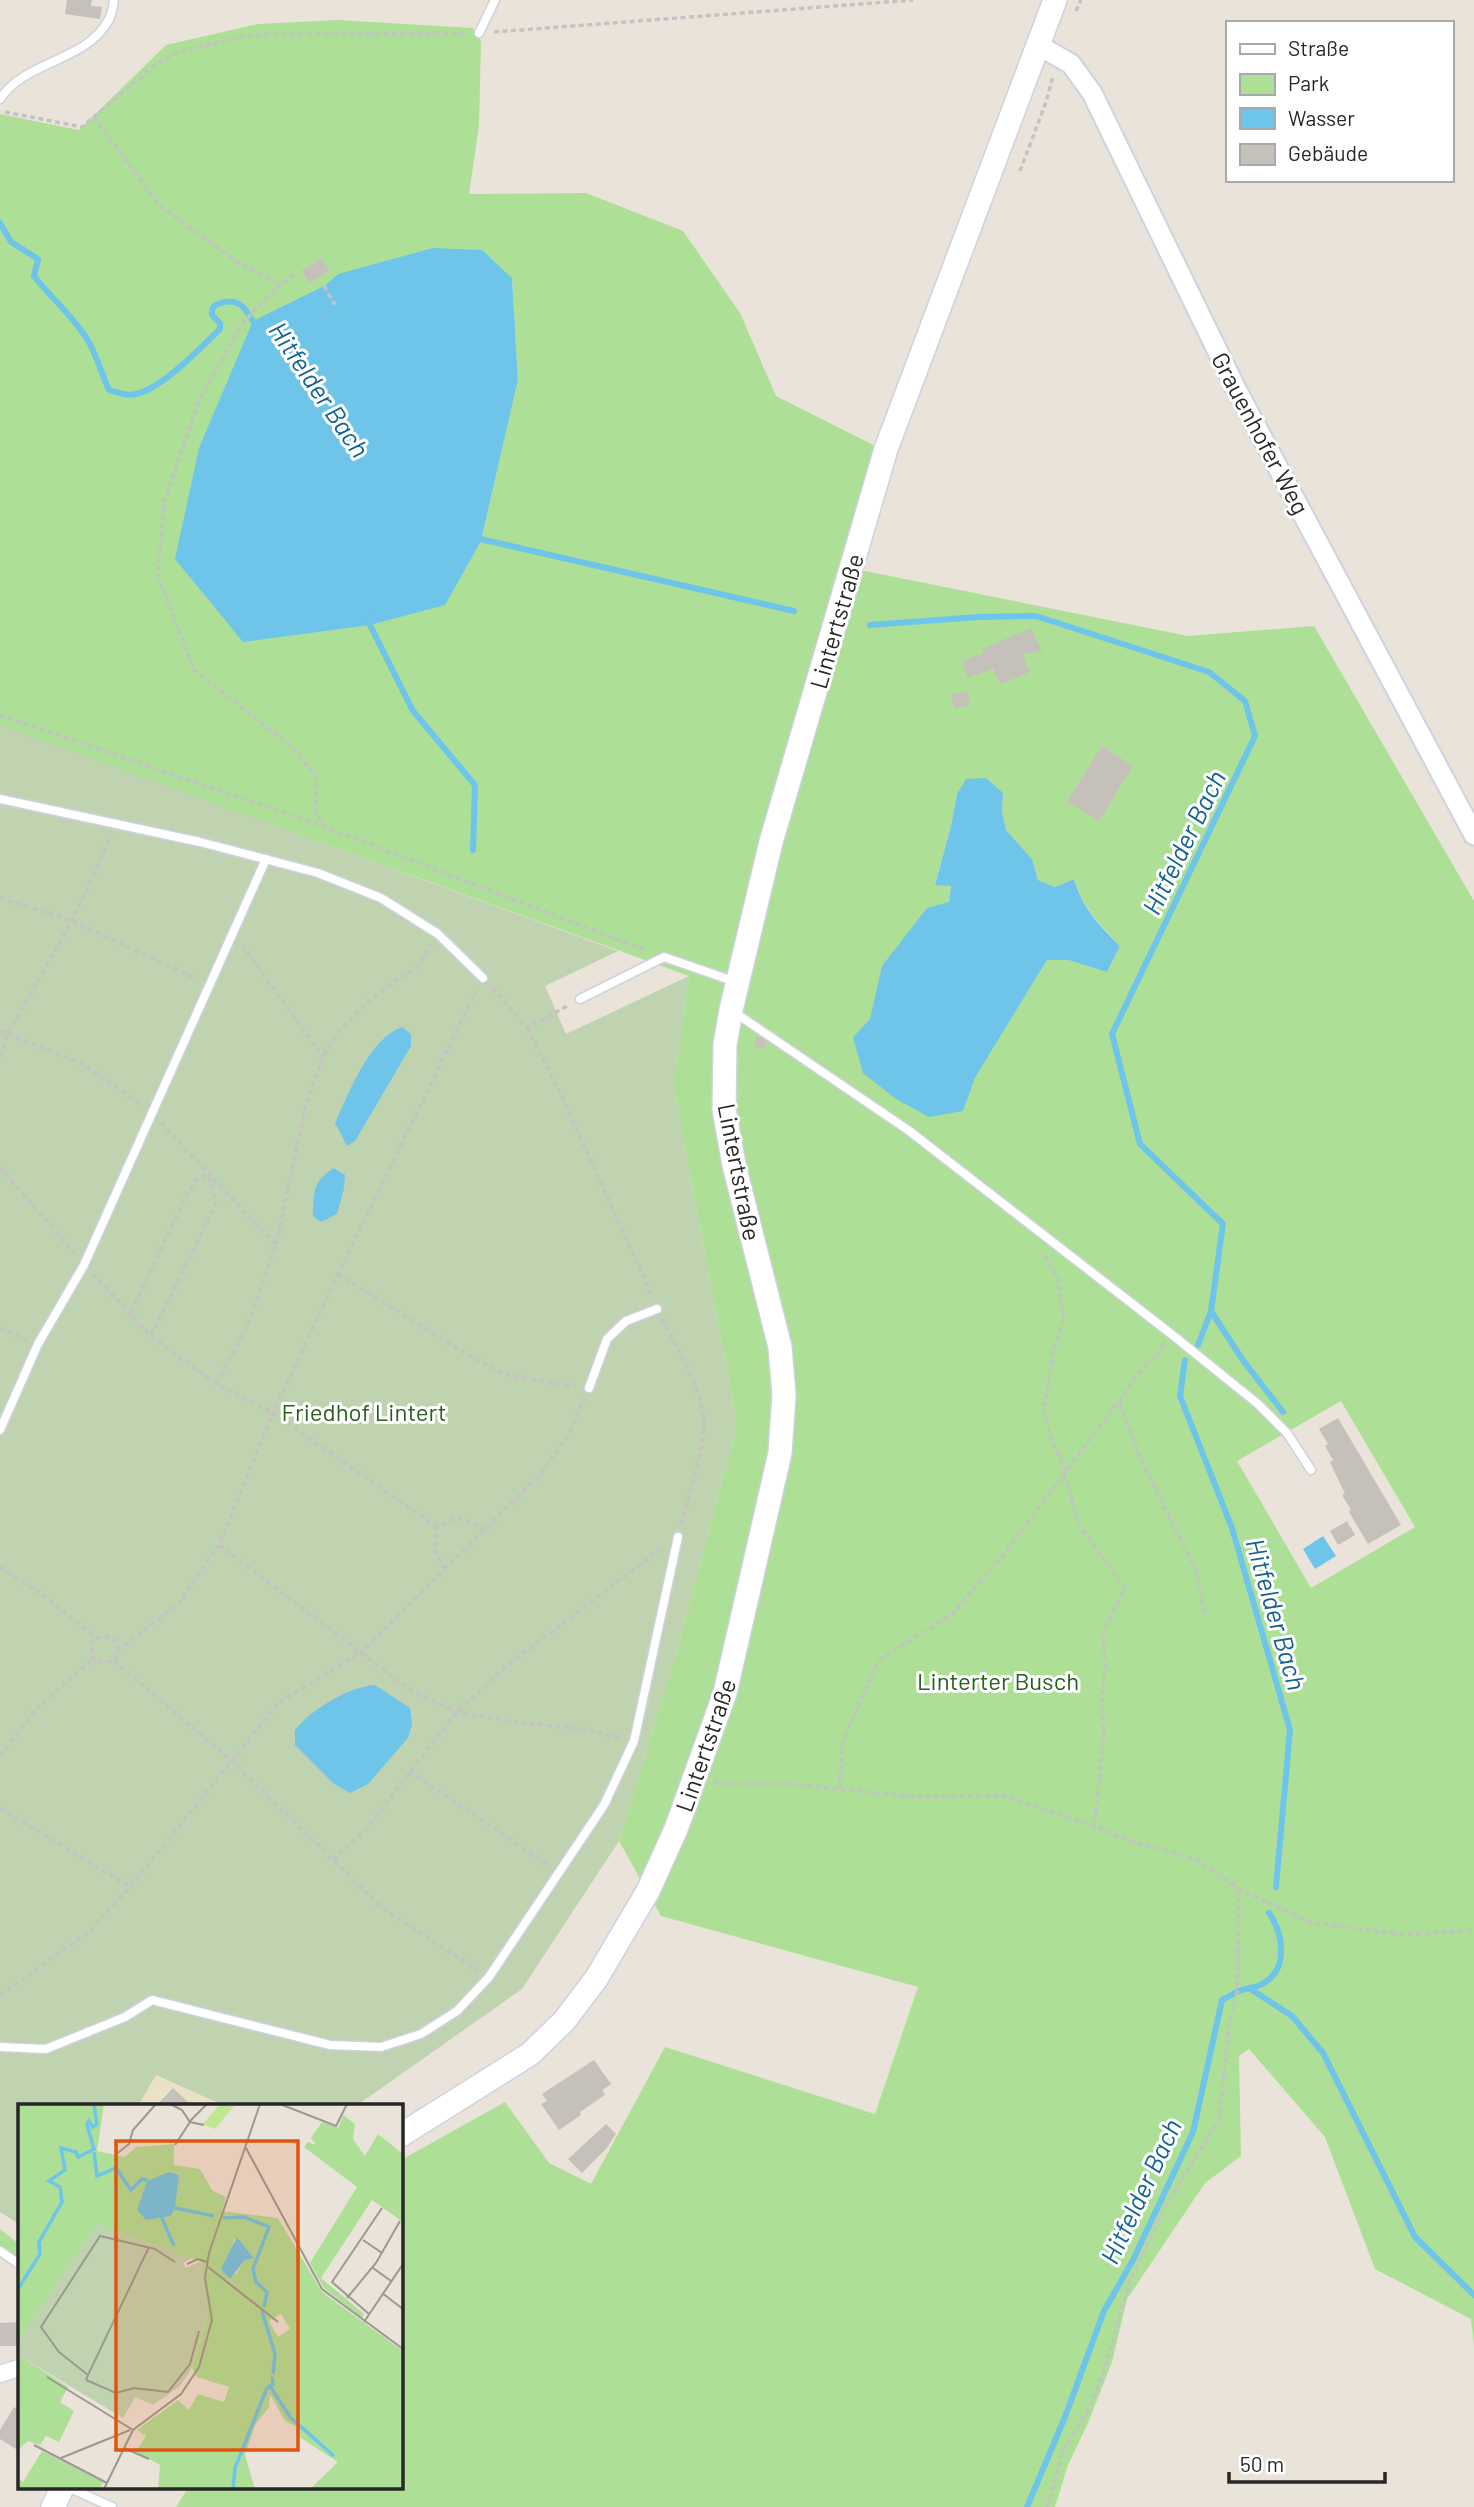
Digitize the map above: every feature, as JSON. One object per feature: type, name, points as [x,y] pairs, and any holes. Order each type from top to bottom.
[{"type":"main road","name":"Lintertstraße","points":[[402,2134],[530,2054],[564,2021],[596,1979],[648,1891],[697,1774],[725,1693],[780,1453],[784,1395],[780,1347],[734,1165],[724,1109],[725,1045],[731,1010],[771,842],[886,449],[1055,0]]},
{"type":"main road","points":[[53,2507],[61,2490]]},
{"type":"street","name":"Grauenhofer Weg","points":[[1038,45],[1072,64],[1092,93],[1236,388],[1474,835]]},
{"type":"street","points":[[0,2374],[18,2368]]},
{"type":"lane","points":[[0,99],[14,81],[89,42],[109,20],[114,0]]},
{"type":"lane","points":[[479,33],[495,0]]},
{"type":"lane","points":[[0,799],[318,873],[381,898],[438,934],[483,978]]},
{"type":"lane","points":[[0,1430],[38,1344],[84,1265],[266,859]]},
{"type":"lane","points":[[580,999],[664,957],[738,983]]},
{"type":"lane","points":[[731,1010],[908,1130],[1170,1333],[1258,1404],[1287,1433],[1311,1470]]},
{"type":"lane","points":[[589,1388],[607,1339],[626,1321],[657,1309]]},
{"type":"lane","points":[[152,2000],[330,2045],[381,2047],[421,2034],[457,2011],[489,1977],[604,1805],[634,1741],[678,1537]]},
{"type":"lane","points":[[0,2047],[46,2049],[125,2017],[164,1994]]},
{"type":"lane","points":[[0,2250],[18,2263]]},
{"type":"lane","points":[[74,2490],[112,2507]]},
{"type":"path","points":[[0,111],[82,127],[154,66],[177,52],[250,35],[479,33],[913,0]]},
{"type":"path","points":[[1020,171],[1046,102],[1059,56]]},
{"type":"path","points":[[94,117],[160,206],[239,263],[280,284]]},
{"type":"path","points":[[295,275],[280,284],[244,321],[199,400],[164,503],[159,576],[194,670],[291,747],[316,776],[316,812],[325,827]]},
{"type":"path","points":[[324,286],[336,306]]},
{"type":"path","points":[[0,715],[325,827],[664,957]]},
{"type":"path","points":[[0,1057],[8,1032],[72,921],[116,824]]},
{"type":"path","points":[[0,898],[72,921],[209,984]]},
{"type":"path","points":[[233,933],[323,1056]]},
{"type":"path","points":[[216,1384],[246,1329],[276,1245],[306,1104],[323,1056],[337,1032],[371,999],[420,964],[438,934]]},
{"type":"path","points":[[114,1661],[120,1650],[178,1603],[219,1545],[274,1413],[338,1274],[483,978],[527,1028],[562,1097],[695,1387],[704,1416],[702,1438],[678,1537],[507,1666],[457,1712],[367,1828],[333,1860]]},
{"type":"path","points":[[527,1028],[580,999]]},
{"type":"path","points":[[0,1167],[84,1265],[151,1336],[216,1384],[274,1413],[437,1527]]},
{"type":"path","points":[[131,1312],[187,1194],[196,1181],[208,1175],[214,1192],[215,1206],[151,1336]]},
{"type":"path","points":[[1054,1243],[1044,1253],[1058,1280],[1063,1318],[1053,1353],[1044,1410],[1079,1525],[1125,1588],[1103,1632],[1104,1736],[1094,1826]]},
{"type":"path","points":[[0,1995],[88,1933],[130,1887],[278,1703],[360,1653],[539,1476],[568,1436],[589,1388],[555,1385],[508,1375],[471,1357],[338,1274]]},
{"type":"path","points":[[0,1328],[38,1344]]},
{"type":"path","points":[[839,1788],[843,1742],[878,1660],[951,1615],[1004,1554],[1141,1370],[1158,1353],[1170,1333]]},
{"type":"path","points":[[1119,1401],[1141,1460],[1197,1572],[1205,1618]]},
{"type":"path","points":[[437,1527],[458,1517],[484,1530]]},
{"type":"path","points":[[437,1527],[435,1550],[445,1569]]},
{"type":"path","points":[[219,1545],[409,1689],[457,1712],[515,1722],[585,1729],[634,1741]]},
{"type":"path","points":[[0,1567],[44,1596],[96,1638]]},
{"type":"path","points":[[93,1659],[91,1645],[96,1638],[104,1636],[115,1640],[120,1650]]},
{"type":"path","points":[[93,1659],[100,1662],[114,1661],[232,1761],[383,1908],[489,1977]]},
{"type":"path","points":[[0,1755],[37,1708],[93,1659]]},
{"type":"path","points":[[409,1771],[558,1872]]},
{"type":"path","points":[[697,1774],[725,1784],[792,1784],[916,1797],[1004,1796],[1126,1839],[1197,1860],[1239,1889],[1309,1922],[1402,1935],[1474,1930]]},
{"type":"path","points":[[0,1808],[130,1887]]},
{"type":"path","points":[[1047,2507],[1065,2449],[1087,2412],[1102,2375],[1129,2283],[1164,2207],[1219,2120],[1229,2026],[1237,1992],[1239,1889]]},
{"type":"shaded area","points":[[155,2075],[220,2104],[139,2104]]},
{"type":"green space","name":"Linterter Busch","points":[[338,20],[473,28],[481,41],[479,125],[469,194],[586,193],[683,231],[740,313],[776,396],[895,456],[860,570],[1188,636],[1314,626],[1474,901],[1474,2346],[1471,2319],[1375,2269],[1325,2137],[1249,2049],[1239,2056],[1241,2156],[1205,2183],[1127,2299],[1112,2362],[1068,2465],[1055,2507],[176,2507],[187,2490],[402,2490],[402,2159],[505,2102],[549,2163],[591,2184],[665,2047],[875,2114],[918,1987],[661,1916],[619,1841],[678,1647],[737,1424],[673,1085],[689,976],[0,726],[0,114],[79,130],[166,45],[258,24]],"holes":[[[321,258],[329,271],[309,283],[301,270]],[[338,274],[512,278],[518,380],[481,541],[324,286]],[[1003,793],[1002,811],[1006,830],[1032,859],[1038,880],[1055,887],[1074,879],[1087,907],[1120,946],[1107,972],[1068,960],[1047,960],[975,1078],[963,1111],[853,1037],[870,1019],[949,902],[951,886],[935,884],[957,794]],[[1341,1401],[1415,1527],[1311,1588],[1237,1461]]]},
{"type":"green space","name":"Friedhof Lintert","points":[[0,725],[618,951],[545,986],[566,1034],[689,976],[673,1085],[737,1424],[678,1647],[619,1841],[522,1989],[359,2104],[221,2104],[156,2075],[139,2104],[18,2104],[18,2223],[0,2212]]},
{"type":"green space","points":[[0,2229],[18,2243],[18,2260],[0,2248]]},
{"type":"water","points":[[433,248],[482,250],[512,278],[518,380],[481,541],[445,605],[370,625],[243,642],[175,559],[199,448],[253,321],[324,286],[338,274]]},
{"type":"water","points":[[986,778],[1003,793],[1002,811],[1006,830],[1032,859],[1038,880],[1055,887],[1074,879],[1092,916],[1120,946],[1107,972],[1068,960],[1047,960],[975,1078],[963,1111],[929,1117],[896,1099],[863,1073],[853,1037],[870,1019],[882,966],[927,908],[949,902],[951,886],[935,885],[957,794],[966,779]]},
{"type":"water","points":[[402,1027],[411,1034],[411,1046],[355,1141],[347,1146],[335,1123],[347,1097],[370,1055],[390,1033]]},
{"type":"water","points":[[334,1168],[345,1175],[344,1189],[337,1214],[321,1222],[313,1216],[316,1188],[322,1178]]},
{"type":"water","points":[[1323,1536],[1336,1556],[1315,1569],[1303,1549]]},
{"type":"water","points":[[375,1685],[410,1708],[412,1724],[408,1738],[368,1784],[350,1793],[333,1783],[295,1745],[295,1730],[310,1715],[331,1701],[353,1690]]},
{"type":"building","points":[[67,0],[92,0],[91,6],[102,7],[100,19],[65,14]]},
{"type":"building","points":[[321,258],[330,271],[309,283],[301,270]]},
{"type":"building","points":[[1031,628],[1042,652],[1022,654],[1030,672],[1000,684],[993,668],[968,678],[962,661],[984,653],[982,649]]},
{"type":"building","points":[[967,691],[970,705],[955,709],[951,695]]},
{"type":"building","points":[[1102,746],[1133,766],[1099,821],[1067,801]]},
{"type":"building","points":[[756,1037],[766,1038],[765,1049],[754,1047]]},
{"type":"building","points":[[1338,1418],[1401,1525],[1368,1544],[1349,1512],[1351,1510],[1342,1495],[1345,1494],[1330,1462],[1333,1460],[1325,1446],[1328,1444],[1319,1429]]},
{"type":"building","points":[[1347,1521],[1355,1535],[1338,1545],[1330,1531]]},
{"type":"building","points":[[594,2060],[611,2084],[602,2090],[605,2095],[559,2130],[541,2104],[547,2101],[542,2094]]},
{"type":"building","points":[[173,2088],[190,2104],[158,2104]]},
{"type":"building","points":[[606,2124],[616,2134],[606,2149],[582,2173],[568,2159]]},
{"type":"building","points":[[18,2322],[18,2346],[0,2346],[0,2323]]},
{"type":"building","points":[[14,2407],[18,2409],[18,2450],[0,2439],[0,2430]]},
{"type":"waterway","name":"Hitfelder Bach","points":[[0,223],[11,242],[38,259],[34,276],[87,339],[109,390],[136,394],[146,391],[169,376],[220,329],[220,323],[212,315],[216,305],[238,303],[256,326]]},
{"type":"waterway","name":"Hitfelder Bach","points":[[476,538],[794,611]]},
{"type":"waterway","name":"Hitfelder Bach","points":[[870,625],[978,617],[1036,616],[1209,672],[1245,701],[1255,736],[1112,1034],[1140,1144],[1223,1224],[1211,1311],[1198,1345]]},
{"type":"waterway","points":[[369,618],[413,711],[475,785],[473,850]]},
{"type":"waterway","points":[[1211,1311],[1242,1359],[1283,1412]]},
{"type":"waterway","name":"Hitfelder Bach","points":[[1185,1360],[1180,1396],[1232,1528],[1290,1730],[1276,1887]]},
{"type":"waterway","name":"Hitfelder Bach","points":[[1027,2507],[1065,2417],[1104,2311],[1133,2260],[1193,2132],[1222,2000],[1264,1983],[1277,1969],[1280,1940],[1269,1913]]},
{"type":"waterway","points":[[1249,1988],[1292,2016],[1323,2053],[1415,2237],[1474,2295]]}]
